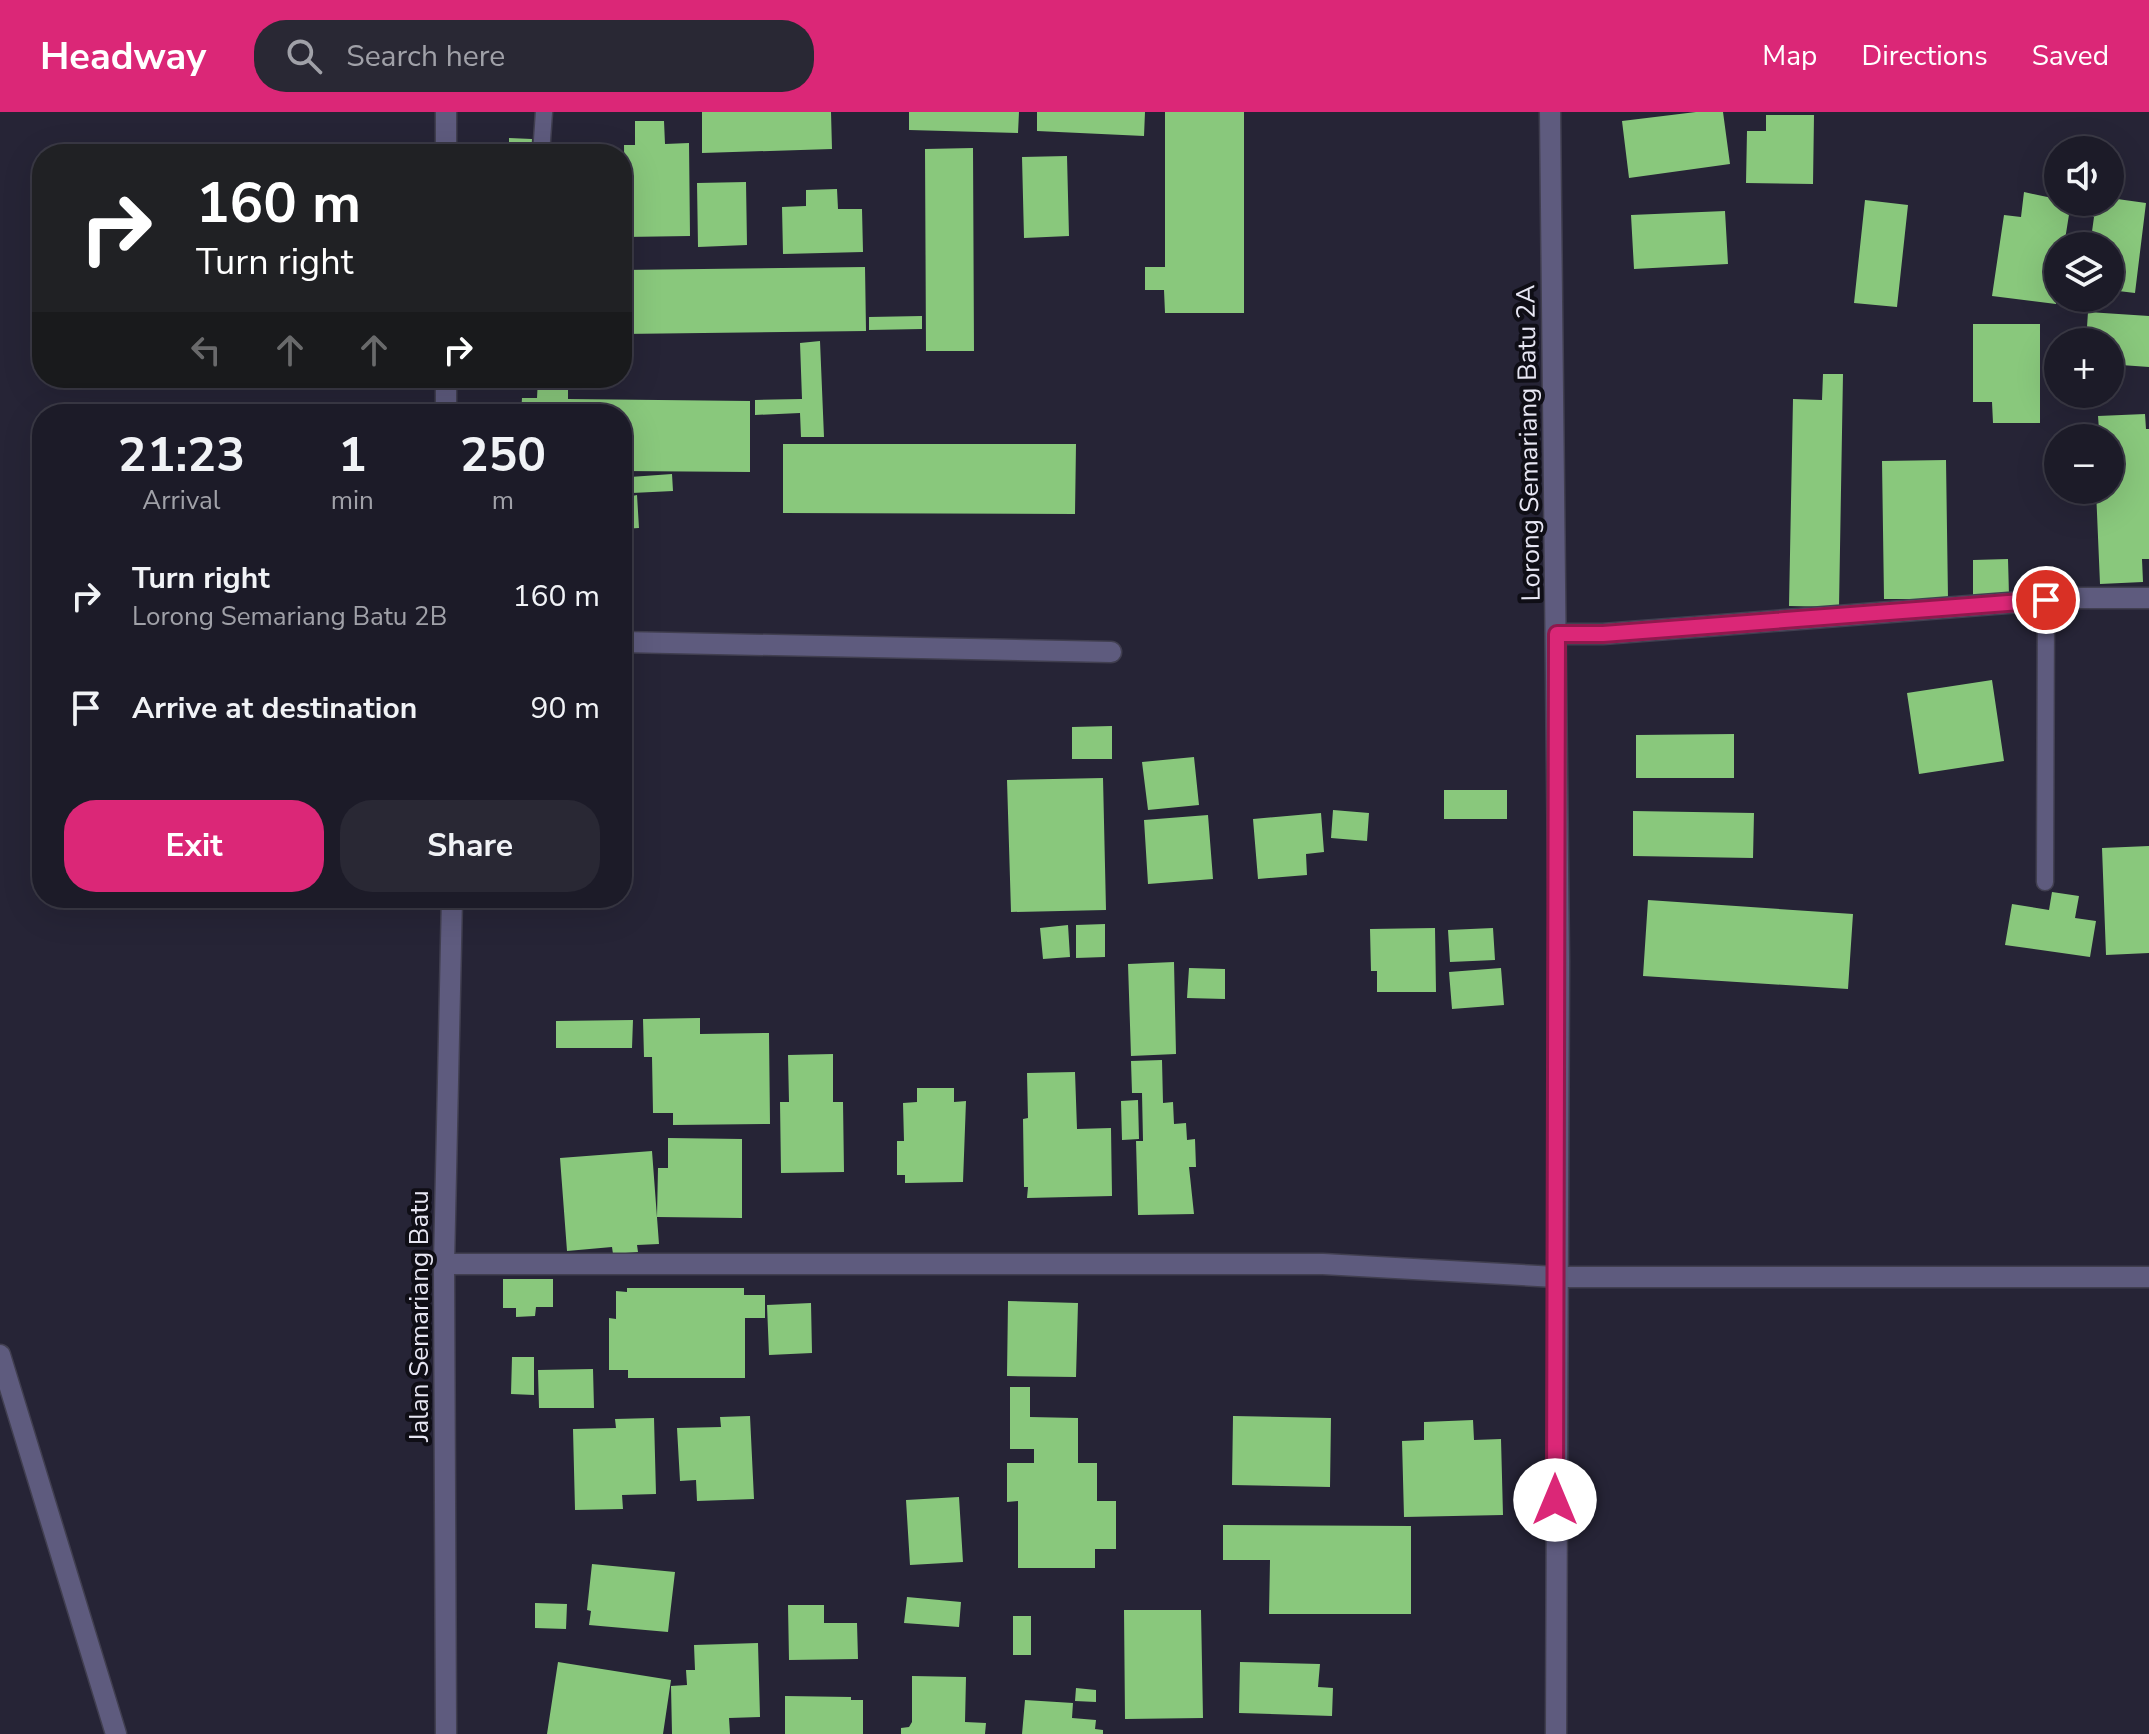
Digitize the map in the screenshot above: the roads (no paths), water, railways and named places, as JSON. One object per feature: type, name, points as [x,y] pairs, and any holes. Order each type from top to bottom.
[{"type":"street","points":[[446,112],[446,144]]},
{"type":"street","name":"Lorong Semariang Batu 2A","points":[[1550,112],[1557,634],[1556,1734]]},
{"type":"street","points":[[1557,634],[1603,634],[2046,600],[2149,598]]},
{"type":"street","points":[[632,642],[1111,652]]},
{"type":"street","name":"Jalan Semariang Batu","points":[[446,1734],[444,1264],[452,908]]},
{"type":"street","points":[[444,1264],[1323,1264],[1556,1277],[2149,1277]]},
{"type":"street","points":[[0,1355],[116,1734]]},
{"type":"lane","points":[[542,144],[544,112]]},
{"type":"lane","points":[[2045,882],[2046,600]]}]
